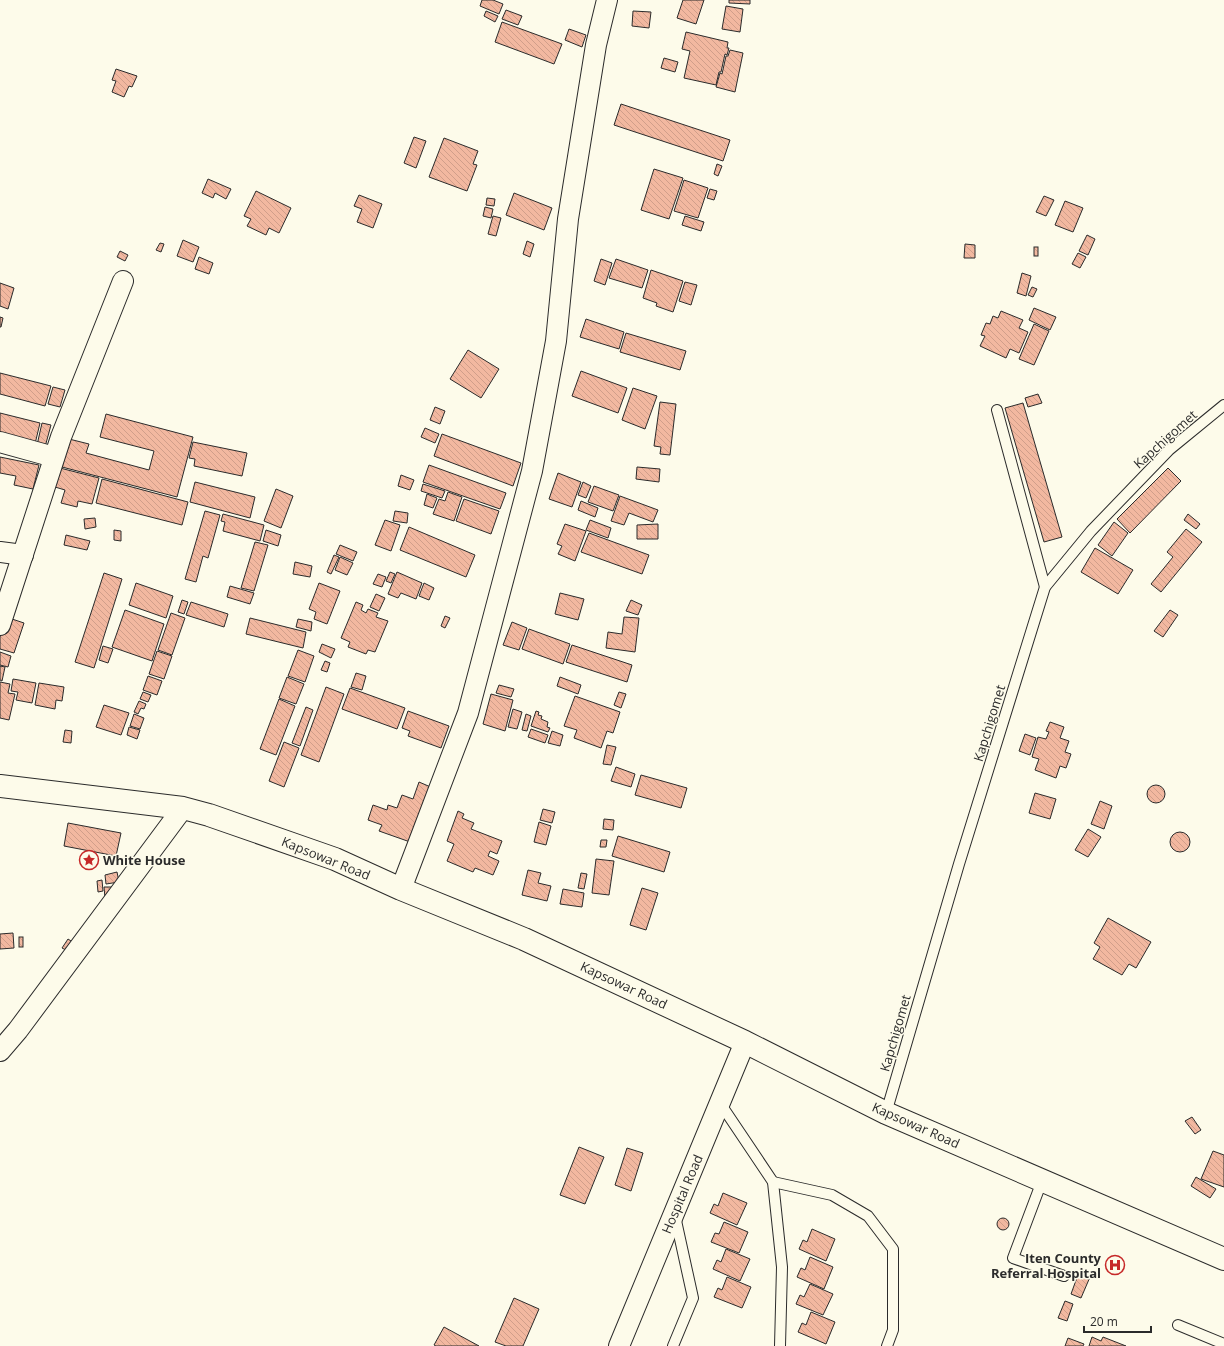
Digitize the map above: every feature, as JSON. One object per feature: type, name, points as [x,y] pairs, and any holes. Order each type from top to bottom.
[{"type":"main road","name":"Kapsowar Road","points":[[0,786],[183,808],[209,814],[335,859],[401,889],[524,939],[744,1042],[886,1113],[1224,1259]]},
{"type":"street","points":[[401,889],[468,713],[532,471],[556,341],[568,219],[596,45],[607,0]]},
{"type":"street","points":[[0,625],[61,437],[123,281]]},
{"type":"street","points":[[0,442],[54,457]]},
{"type":"street","points":[[0,552],[23,555]]},
{"type":"street","points":[[0,1051],[18,1030],[183,808]]},
{"type":"street","name":"Hospital Road","points":[[619,1346],[744,1042]]},
{"type":"lane","name":"Kapchigomet","points":[[886,1113],[959,864],[1045,587],[1090,531],[1169,450],[1224,405]]},
{"type":"lane","points":[[997,410],[1045,587]]},
{"type":"lane","points":[[720,1103],[773,1182],[782,1267],[780,1346]]},
{"type":"lane","points":[[1042,1181],[1012,1258],[1064,1276]]},
{"type":"lane","points":[[773,1182],[832,1195],[868,1216],[893,1250],[893,1330],[887,1346]]},
{"type":"lane","points":[[673,1346],[693,1298],[674,1211]]},
{"type":"lane","points":[[1178,1325],[1224,1344]]},
{"type":"building","points":[[482,0],[493,0],[503,4],[499,14],[480,6]]},
{"type":"building","points":[[683,0],[704,0],[696,24],[677,18]]},
{"type":"building","points":[[729,0],[750,0],[750,4],[729,3]]},
{"type":"building","points":[[726,6],[743,9],[740,32],[722,29]]},
{"type":"building","points":[[506,10],[522,16],[518,25],[502,19]]},
{"type":"building","points":[[486,11],[498,16],[495,22],[484,16]]},
{"type":"building","points":[[633,11],[651,12],[649,28],[632,26]]},
{"type":"building","points":[[502,22],[562,44],[554,64],[495,42]]},
{"type":"building","points":[[569,29],[586,35],[582,47],[565,40]]},
{"type":"building","points":[[686,32],[728,42],[727,48],[729,48],[727,55],[725,54],[716,85],[684,78],[690,51],[682,49]]},
{"type":"building","points":[[730,50],[743,53],[735,92],[716,87],[720,73],[722,74],[726,56],[728,56]]},
{"type":"building","points":[[664,58],[678,62],[675,72],[661,68]]},
{"type":"building","points":[[116,69],[137,76],[132,87],[129,86],[124,97],[112,92],[116,81],[112,80]]},
{"type":"building","points":[[621,104],[730,140],[723,161],[614,125]]},
{"type":"building","points":[[414,137],[426,141],[416,168],[404,163]]},
{"type":"building","points":[[444,138],[478,151],[473,164],[477,165],[467,191],[429,177]]},
{"type":"building","points":[[717,164],[722,166],[718,176],[714,174]]},
{"type":"building","points":[[654,169],[683,178],[669,219],[641,210]]},
{"type":"building","points":[[208,179],[231,189],[226,199],[215,193],[213,198],[202,193]]},
{"type":"building","points":[[684,180],[708,188],[698,218],[674,211]]},
{"type":"building","points":[[710,189],[717,191],[714,200],[707,198]]},
{"type":"building","points":[[256,191],[291,208],[279,233],[269,228],[266,235],[247,226],[251,219],[244,216]]},
{"type":"building","points":[[514,193],[552,208],[544,230],[506,215]]},
{"type":"building","points":[[359,195],[382,204],[373,228],[357,222],[362,209],[354,206]]},
{"type":"building","points":[[1044,196],[1054,200],[1046,216],[1036,212]]},
{"type":"building","points":[[487,198],[495,199],[494,206],[486,205]]},
{"type":"building","points":[[1065,201],[1083,208],[1073,232],[1055,225]]},
{"type":"building","points":[[485,207],[493,209],[491,218],[483,216]]},
{"type":"building","points":[[493,216],[501,218],[496,236],[488,234]]},
{"type":"building","points":[[685,216],[704,222],[701,231],[682,225]]},
{"type":"building","points":[[1087,235],[1095,239],[1088,255],[1079,251]]},
{"type":"building","points":[[183,240],[199,247],[193,262],[177,256]]},
{"type":"building","points":[[527,241],[534,244],[530,257],[523,254]]},
{"type":"building","points":[[160,243],[164,244],[161,252],[156,250]]},
{"type":"building","points":[[965,244],[975,245],[975,258],[964,258]]},
{"type":"building","points":[[1034,247],[1038,247],[1038,256],[1034,256]]},
{"type":"building","points":[[120,251],[128,255],[125,261],[117,257]]},
{"type":"building","points":[[1078,253],[1086,257],[1080,268],[1072,264]]},
{"type":"building","points":[[199,257],[213,263],[209,274],[195,269]]},
{"type":"building","points":[[601,259],[612,263],[605,285],[594,281]]},
{"type":"building","points":[[616,259],[648,270],[642,288],[609,278]]},
{"type":"building","points":[[651,270],[683,281],[673,312],[656,306],[657,303],[643,298]]},
{"type":"building","points":[[1022,273],[1031,276],[1026,296],[1017,293]]},
{"type":"building","points":[[685,282],[697,285],[691,305],[679,301]]},
{"type":"building","points":[[0,283],[14,288],[8,309],[0,306]]},
{"type":"building","points":[[1032,287],[1037,289],[1033,297],[1028,295]]},
{"type":"building","points":[[1034,308],[1056,317],[1050,330],[1029,320]]},
{"type":"building","points":[[1001,311],[1023,320],[1019,328],[1028,332],[1019,353],[1010,349],[1006,358],[980,346],[985,336],[981,335],[986,323],[990,324],[993,316],[998,318]]},
{"type":"building","points":[[0,317],[3,318],[1,327],[0,327]]},
{"type":"building","points":[[586,319],[624,332],[619,349],[580,337]]},
{"type":"building","points":[[1034,324],[1049,331],[1034,365],[1019,359]]},
{"type":"building","points":[[626,333],[686,351],[680,370],[620,352]]},
{"type":"building","points":[[468,350],[499,369],[481,398],[450,379]]},
{"type":"building","points":[[581,371],[627,388],[618,413],[572,396]]},
{"type":"building","points":[[0,373],[51,386],[45,406],[0,394]]},
{"type":"building","points":[[53,387],[65,390],[60,407],[48,404]]},
{"type":"building","points":[[633,388],[657,396],[645,429],[622,420]]},
{"type":"building","points":[[1038,394],[1042,403],[1028,407],[1025,398]]},
{"type":"building","points":[[660,402],[676,404],[670,455],[660,454],[661,447],[654,446]]},
{"type":"building","points":[[1023,403],[1062,537],[1044,542],[1005,408]]},
{"type":"building","points":[[435,407],[445,411],[440,424],[430,420]]},
{"type":"building","points":[[0,413],[40,423],[35,444],[0,436]]},
{"type":"building","points":[[106,414],[193,437],[177,497],[62,467],[69,439],[89,444],[86,453],[149,470],[154,451],[100,437]]},
{"type":"building","points":[[42,423],[51,425],[45,447],[37,445]]},
{"type":"building","points":[[425,428],[439,434],[435,443],[421,437]]},
{"type":"building","points":[[442,434],[521,463],[513,486],[434,456]]},
{"type":"building","points":[[193,442],[247,453],[242,476],[194,466],[195,459],[189,458]]},
{"type":"building","points":[[0,457],[39,465],[33,489],[14,485],[16,476],[0,473]]},
{"type":"building","points":[[429,465],[506,493],[500,509],[423,482]]},
{"type":"building","points":[[637,467],[660,469],[659,482],[636,479]]},
{"type":"building","points":[[60,468],[99,478],[92,504],[78,501],[77,507],[61,503],[65,490],[55,487]]},
{"type":"building","points":[[1168,468],[1181,481],[1130,533],[1117,519]]},
{"type":"building","points":[[558,473],[581,482],[572,507],[549,499]]},
{"type":"building","points":[[401,475],[414,480],[410,490],[398,486]]},
{"type":"building","points":[[102,479],[188,502],[182,525],[96,503]]},
{"type":"building","points":[[195,482],[255,497],[250,518],[190,502]]},
{"type":"building","points":[[583,482],[591,486],[586,498],[578,495]]},
{"type":"building","points":[[423,484],[445,491],[442,498],[421,491]]},
{"type":"building","points":[[594,486],[619,495],[613,511],[588,502]]},
{"type":"building","points":[[276,489],[293,496],[281,528],[264,521]]},
{"type":"building","points":[[448,492],[462,497],[454,521],[433,514],[439,499],[445,501]]},
{"type":"building","points":[[427,494],[437,498],[433,508],[424,505]]},
{"type":"building","points":[[620,496],[658,510],[653,522],[629,513],[624,525],[611,521]]},
{"type":"building","points":[[464,499],[499,511],[491,534],[456,521]]},
{"type":"building","points":[[581,501],[598,508],[595,517],[578,510]]},
{"type":"building","points":[[205,511],[220,515],[208,558],[203,556],[196,582],[185,579]]},
{"type":"building","points":[[395,511],[408,513],[407,523],[393,521]]},
{"type":"building","points":[[223,514],[264,525],[260,541],[223,531],[225,522],[221,521]]},
{"type":"building","points":[[1188,514],[1200,524],[1196,529],[1184,520]]},
{"type":"building","points":[[95,518],[96,527],[85,529],[84,519]]},
{"type":"building","points":[[385,520],[400,525],[391,551],[375,545]]},
{"type":"building","points":[[590,520],[611,528],[608,538],[586,530]]},
{"type":"building","points":[[1114,522],[1128,533],[1112,556],[1098,545]]},
{"type":"building","points":[[565,524],[586,531],[575,561],[558,554],[562,546],[557,544]]},
{"type":"building","points":[[658,524],[658,539],[637,539],[637,525]]},
{"type":"building","points":[[409,527],[475,555],[466,577],[400,550]]},
{"type":"building","points":[[1186,529],[1202,542],[1161,592],[1151,584],[1173,557],[1167,552]]},
{"type":"building","points":[[114,530],[121,531],[121,541],[114,540]]},
{"type":"building","points":[[266,530],[281,535],[278,546],[263,541]]},
{"type":"building","points":[[589,533],[649,555],[642,574],[581,552]]},
{"type":"building","points":[[66,535],[90,541],[87,550],[64,545]]},
{"type":"building","points":[[255,542],[268,545],[254,591],[241,588]]},
{"type":"building","points":[[340,545],[357,552],[353,561],[336,554]]},
{"type":"building","points":[[1095,548],[1133,570],[1118,594],[1081,572]]},
{"type":"building","points":[[334,555],[339,557],[331,574],[327,572]]},
{"type":"building","points":[[340,557],[353,563],[347,575],[335,570]]},
{"type":"building","points":[[295,562],[312,566],[310,577],[293,574]]},
{"type":"building","points":[[390,572],[395,574],[391,583],[386,581]]},
{"type":"building","points":[[397,572],[422,583],[416,599],[401,593],[398,598],[388,594]]},
{"type":"building","points":[[104,573],[122,579],[94,668],[75,662]]},
{"type":"building","points":[[378,574],[386,577],[382,587],[373,584]]},
{"type":"building","points":[[136,583],[173,596],[166,618],[129,605]]},
{"type":"building","points":[[319,583],[340,591],[327,624],[314,619],[316,612],[309,609]]},
{"type":"building","points":[[424,583],[434,588],[429,600],[419,596]]},
{"type":"building","points":[[230,586],[254,593],[250,604],[227,597]]},
{"type":"building","points":[[560,593],[584,599],[578,620],[555,614]]},
{"type":"building","points":[[376,594],[385,598],[379,611],[370,607]]},
{"type":"building","points":[[182,600],[188,602],[184,614],[178,612]]},
{"type":"building","points":[[631,600],[642,605],[638,615],[626,611]]},
{"type":"building","points":[[191,602],[228,614],[224,627],[186,615]]},
{"type":"building","points":[[356,602],[363,605],[361,610],[366,613],[368,609],[378,613],[376,617],[388,621],[375,652],[368,650],[366,654],[348,647],[350,642],[341,638]]},
{"type":"building","points":[[125,610],[164,624],[152,661],[112,647]]},
{"type":"building","points":[[1170,610],[1178,615],[1163,637],[1154,631]]},
{"type":"building","points":[[171,613],[185,618],[172,655],[158,650]]},
{"type":"building","points":[[445,616],[450,618],[445,628],[441,626]]},
{"type":"building","points":[[6,617],[24,623],[14,653],[0,649],[0,637]]},
{"type":"building","points":[[624,617],[639,618],[635,652],[606,648],[608,632],[622,634]]},
{"type":"building","points":[[250,618],[306,632],[303,648],[246,634]]},
{"type":"building","points":[[298,619],[312,622],[311,631],[296,627]]},
{"type":"building","points":[[512,622],[527,628],[519,650],[503,645]]},
{"type":"building","points":[[529,629],[570,644],[563,664],[522,649]]},
{"type":"building","points":[[322,644],[335,649],[331,658],[319,652]]},
{"type":"building","points":[[572,645],[632,665],[627,682],[566,662]]},
{"type":"building","points":[[103,646],[113,649],[108,663],[99,660]]},
{"type":"building","points":[[298,650],[314,656],[305,682],[288,676]]},
{"type":"building","points":[[157,651],[172,656],[164,679],[149,674]]},
{"type":"building","points":[[0,652],[11,656],[8,667],[0,665]]},
{"type":"building","points":[[325,661],[330,663],[327,672],[321,670]]},
{"type":"building","points":[[0,666],[5,667],[2,681],[0,680]]},
{"type":"building","points":[[356,673],[366,676],[362,690],[351,687]]},
{"type":"building","points":[[148,676],[162,681],[157,695],[143,690]]},
{"type":"building","points":[[287,677],[304,684],[296,704],[279,698]]},
{"type":"building","points":[[560,677],[581,685],[578,694],[557,686]]},
{"type":"building","points":[[13,679],[36,683],[32,703],[16,700],[18,692],[11,691]]},
{"type":"building","points":[[0,682],[10,684],[8,693],[15,694],[9,720],[0,718]]},
{"type":"building","points":[[39,683],[64,687],[62,701],[56,700],[55,709],[35,705]]},
{"type":"building","points":[[499,685],[514,689],[511,697],[496,693]]},
{"type":"building","points":[[326,687],[344,694],[319,762],[301,755]]},
{"type":"building","points":[[350,688],[405,708],[397,729],[342,709]]},
{"type":"building","points":[[143,692],[151,695],[148,702],[140,699]]},
{"type":"building","points":[[619,692],[626,694],[621,708],[614,705]]},
{"type":"building","points":[[491,694],[513,700],[505,731],[483,724]]},
{"type":"building","points":[[575,696],[620,712],[613,733],[607,731],[601,748],[574,738],[577,730],[564,726]]},
{"type":"building","points":[[279,699],[295,706],[276,755],[260,749]]},
{"type":"building","points":[[139,701],[146,704],[144,709],[141,708],[138,714],[134,712]]},
{"type":"building","points":[[104,705],[129,713],[121,735],[96,727]]},
{"type":"building","points":[[306,707],[313,710],[300,746],[292,743]]},
{"type":"building","points":[[513,709],[522,712],[517,729],[508,727]]},
{"type":"building","points":[[408,711],[449,726],[441,748],[408,736],[410,731],[402,728]]},
{"type":"building","points":[[536,711],[539,712],[538,715],[542,716],[541,719],[548,722],[547,727],[550,728],[548,732],[531,726]]},
{"type":"building","points":[[134,714],[144,718],[140,729],[130,726]]},
{"type":"building","points":[[526,714],[531,716],[527,731],[522,730]]},
{"type":"building","points":[[1050,722],[1064,727],[1060,738],[1069,741],[1065,752],[1071,754],[1066,768],[1060,766],[1056,778],[1035,770],[1039,759],[1032,757],[1038,737],[1046,739],[1049,732],[1046,731]]},
{"type":"building","points":[[129,727],[140,730],[137,739],[127,735]]},
{"type":"building","points":[[531,729],[548,735],[545,743],[528,737]]},
{"type":"building","points":[[65,730],[72,731],[71,743],[63,742]]},
{"type":"building","points":[[552,731],[563,735],[560,746],[548,743]]},
{"type":"building","points":[[1025,734],[1036,738],[1030,755],[1019,751]]},
{"type":"building","points":[[284,742],[299,748],[284,787],[269,781]]},
{"type":"building","points":[[607,745],[616,747],[611,765],[603,764]]},
{"type":"building","points":[[616,767],[635,774],[631,787],[611,781]]},
{"type":"building","points":[[641,775],[687,788],[681,808],[635,795]]},
{"type":"building","points":[[419,782],[433,788],[413,843],[379,831],[382,825],[368,820],[373,805],[387,810],[388,805],[397,808],[402,795],[413,799]]},
{"type":"building","points":[[1156,785],[1162,788],[1165,794],[1162,800],[1156,803],[1150,800],[1147,794],[1150,788]]},
{"type":"building","points":[[1035,793],[1056,799],[1050,819],[1029,813]]},
{"type":"building","points":[[1100,801],[1112,806],[1104,829],[1091,824]]},
{"type":"building","points":[[543,809],[555,812],[552,823],[540,820]]},
{"type":"building","points":[[458,811],[464,814],[462,818],[474,823],[471,829],[502,841],[497,854],[490,851],[488,856],[499,861],[493,875],[475,868],[473,872],[447,861],[454,844],[447,841]]},
{"type":"building","points":[[604,819],[614,820],[613,830],[603,829]]},
{"type":"building","points":[[539,822],[551,826],[546,845],[534,842]]},
{"type":"building","points":[[68,823],[121,833],[116,856],[64,846]]},
{"type":"building","points":[[1088,829],[1101,837],[1088,857],[1075,850]]},
{"type":"building","points":[[1180,832],[1187,835],[1190,842],[1187,849],[1180,852],[1173,849],[1170,842],[1173,835]]},
{"type":"building","points":[[618,836],[670,852],[664,872],[612,856]]},
{"type":"building","points":[[601,840],[607,840],[606,847],[600,847]]},
{"type":"building","points":[[596,859],[614,861],[609,895],[592,893]]},
{"type":"building","points":[[528,870],[541,873],[538,883],[551,886],[547,901],[522,895]]},
{"type":"building","points":[[117,872],[119,882],[106,884],[105,875]]},
{"type":"building","points":[[581,873],[587,874],[584,889],[578,888]]},
{"type":"building","points":[[102,880],[103,891],[98,892],[97,881]]},
{"type":"building","points":[[104,887],[114,887],[105,898]]},
{"type":"building","points":[[642,888],[658,893],[646,930],[630,925]]},
{"type":"building","points":[[563,889],[584,893],[582,907],[560,904]]},
{"type":"building","points":[[1108,918],[1151,942],[1136,968],[1129,964],[1122,975],[1093,959],[1100,947],[1094,943]]},
{"type":"building","points":[[13,933],[14,948],[0,949],[0,934]]},
{"type":"building","points":[[19,937],[23,937],[23,947],[19,947]]},
{"type":"building","points":[[68,939],[74,943],[68,951],[62,948]]},
{"type":"building","points":[[1192,1117],[1201,1130],[1195,1134],[1185,1121]]},
{"type":"building","points":[[579,1147],[604,1157],[585,1204],[560,1195]]},
{"type":"building","points":[[627,1148],[643,1153],[631,1191],[615,1185]]},
{"type":"building","points":[[1213,1151],[1224,1155],[1224,1187],[1201,1179]]},
{"type":"building","points":[[1196,1177],[1216,1189],[1210,1198],[1191,1186]]},
{"type":"building","points":[[723,1193],[747,1203],[737,1225],[710,1213],[714,1204],[718,1206]]},
{"type":"building","points":[[1001,1218],[1005,1218],[1009,1224],[1005,1230],[1001,1230],[997,1226],[997,1222]]},
{"type":"building","points":[[724,1222],[748,1232],[739,1253],[711,1242],[715,1233],[719,1234]]},
{"type":"building","points":[[812,1229],[835,1239],[826,1261],[799,1249],[803,1240],[807,1242]]},
{"type":"building","points":[[726,1249],[750,1259],[740,1281],[713,1269],[717,1260],[721,1262]]},
{"type":"building","points":[[810,1257],[833,1267],[824,1289],[797,1277],[801,1268],[805,1270]]},
{"type":"building","points":[[1079,1272],[1090,1277],[1081,1298],[1071,1294]]},
{"type":"building","points":[[727,1277],[751,1287],[742,1308],[714,1297],[718,1288],[722,1290]]},
{"type":"building","points":[[810,1284],[833,1294],[823,1315],[796,1304],[800,1295],[804,1297]]},
{"type":"building","points":[[514,1298],[539,1309],[523,1346],[506,1346],[495,1342]]},
{"type":"building","points":[[1065,1301],[1073,1304],[1067,1321],[1058,1318]]},
{"type":"building","points":[[811,1312],[835,1322],[826,1344],[798,1332],[802,1323],[806,1325]]},
{"type":"building","points":[[444,1327],[479,1346],[434,1345]]},
{"type":"building","points":[[1092,1337],[1101,1341],[1103,1337],[1126,1346],[1089,1346]]},
{"type":"building","points":[[1068,1338],[1084,1344],[1083,1346],[1065,1346]]},
{"type":"place","name":"White House","points":[[89,860]]},
{"type":"place","name":"Iten County Referral Hospital","points":[[1115,1265]]}]
